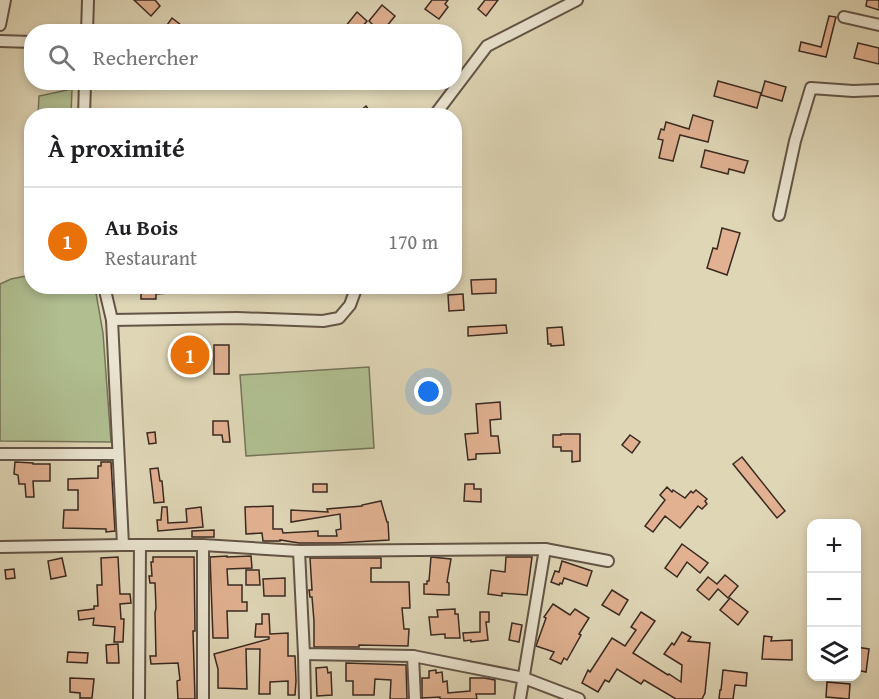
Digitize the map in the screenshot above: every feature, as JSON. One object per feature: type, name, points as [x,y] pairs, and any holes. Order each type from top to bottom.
[{"type":"street","points":[[0,25],[5,0]]},
{"type":"street","points":[[87,24],[88,0]]},
{"type":"street","points":[[462,79],[487,46],[577,0]]},
{"type":"street","points":[[844,17],[879,25]]},
{"type":"street","points":[[0,41],[24,42]]},
{"type":"street","points":[[779,215],[795,141],[811,88],[879,90]]},
{"type":"street","points":[[84,108],[85,90]]},
{"type":"street","points":[[440,108],[454,90]]},
{"type":"street","points":[[106,294],[112,320],[123,545]]},
{"type":"street","points":[[112,320],[237,318],[323,321],[339,318],[350,305],[354,294]]},
{"type":"street","points":[[0,454],[118,454]]},
{"type":"street","points":[[139,699],[140,545]]},
{"type":"street","points":[[0,547],[203,545],[300,551],[545,549],[608,561]]},
{"type":"street","points":[[203,545],[203,699]]},
{"type":"street","points":[[520,699],[545,549]]},
{"type":"street","points":[[300,551],[305,699]]},
{"type":"street","points":[[304,654],[413,656],[524,678],[579,699]]},
{"type":"street","points":[[413,656],[415,699]]},
{"type":"green space","points":[[72,90],[71,108],[38,108],[39,96]]},
{"type":"green space","points":[[24,276],[24,294],[96,294],[103,333],[111,442],[0,441],[0,284]]},
{"type":"green space","points":[[369,367],[374,448],[246,456],[240,375]]},
{"type":"building","points":[[134,0],[155,0],[160,6],[151,16]]},
{"type":"building","points":[[432,0],[448,0],[445,4],[448,7],[439,19],[425,9]]},
{"type":"building","points":[[485,0],[498,0],[486,16],[478,9]]},
{"type":"building","points":[[867,0],[879,0],[879,10],[866,6]]},
{"type":"building","points":[[382,5],[395,16],[388,24],[372,24],[369,21]]},
{"type":"building","points":[[357,12],[367,21],[365,24],[347,24]]},
{"type":"building","points":[[829,16],[836,17],[826,57],[799,51],[801,42],[821,47]]},
{"type":"building","points":[[172,18],[180,24],[168,24]]},
{"type":"building","points":[[858,43],[879,48],[879,64],[854,58]]},
{"type":"building","points":[[718,81],[761,93],[757,108],[714,96]]},
{"type":"building","points":[[765,81],[786,87],[782,101],[761,95]]},
{"type":"building","points":[[693,115],[713,121],[708,142],[680,135],[673,161],[659,158],[663,140],[658,139],[666,122],[689,129]]},
{"type":"building","points":[[705,150],[748,161],[744,173],[729,169],[728,174],[701,167]]},
{"type":"building","points":[[722,228],[740,233],[727,275],[707,268],[713,248],[717,249]]},
{"type":"building","points":[[496,279],[496,293],[472,294],[471,280]]},
{"type":"building","points":[[141,294],[156,294],[156,299],[141,299]]},
{"type":"building","points":[[463,294],[464,310],[449,311],[448,295]]},
{"type":"building","points":[[506,325],[507,333],[468,336],[468,327]]},
{"type":"building","points":[[562,327],[564,345],[551,346],[548,344],[547,328]]},
{"type":"building","points":[[214,345],[229,345],[229,374],[214,374]]},
{"type":"building","points":[[500,402],[501,419],[490,420],[491,436],[498,436],[500,453],[476,454],[476,459],[468,460],[465,434],[478,433],[476,404]]},
{"type":"building","points":[[213,421],[228,421],[230,442],[223,442],[222,435],[213,435]]},
{"type":"building","points":[[155,432],[156,443],[149,444],[147,433]]},
{"type":"building","points":[[580,434],[580,461],[572,462],[572,451],[561,451],[561,447],[553,447],[553,435]]},
{"type":"building","points":[[630,435],[640,442],[632,453],[622,445]]},
{"type":"building","points":[[742,457],[785,511],[777,518],[733,464]]},
{"type":"building","points":[[15,462],[50,464],[50,481],[33,481],[34,497],[26,497],[25,484],[19,484],[18,475],[14,474]]},
{"type":"building","points":[[101,462],[111,462],[115,531],[63,528],[64,510],[78,510],[78,490],[68,490],[68,479],[98,478],[98,466],[101,466]]},
{"type":"building","points":[[158,468],[164,502],[154,503],[150,469]]},
{"type":"building","points":[[313,484],[327,484],[327,492],[313,492]]},
{"type":"building","points":[[465,484],[474,484],[474,489],[481,489],[481,502],[464,501]]},
{"type":"building","points":[[667,487],[685,498],[691,491],[693,493],[696,490],[707,499],[705,501],[707,504],[702,509],[698,506],[680,528],[665,516],[653,532],[645,526],[665,500],[660,495]]},
{"type":"building","points":[[381,501],[388,522],[389,540],[299,543],[280,540],[263,541],[262,533],[246,534],[245,507],[273,506],[273,529],[282,529],[283,533],[318,531],[318,536],[337,536],[336,530],[341,529],[340,514],[291,522],[291,510],[328,512],[327,509],[362,506]]},
{"type":"building","points":[[162,507],[167,507],[168,523],[187,522],[186,509],[201,507],[203,527],[158,531],[157,520],[161,520]]},
{"type":"building","points":[[214,530],[214,537],[192,537],[192,531]]},
{"type":"building","points":[[682,544],[708,563],[700,573],[687,562],[677,577],[665,568]]},
{"type":"building","points":[[251,556],[252,568],[227,569],[228,585],[242,585],[242,602],[247,602],[247,611],[227,611],[228,638],[213,638],[210,557]]},
{"type":"building","points":[[118,557],[120,594],[130,594],[131,603],[120,604],[121,619],[124,619],[123,642],[114,642],[115,627],[93,625],[94,618],[79,620],[78,611],[94,609],[94,606],[98,606],[97,585],[102,585],[101,558]]},
{"type":"building","points":[[153,557],[194,557],[195,699],[178,699],[177,681],[180,680],[178,663],[151,664],[150,656],[156,656],[155,583],[150,583],[149,576],[152,576]]},
{"type":"building","points":[[431,557],[451,559],[447,582],[449,583],[449,595],[424,594],[424,584],[429,581]]},
{"type":"building","points":[[506,557],[532,557],[527,595],[488,594],[491,570],[505,572]]},
{"type":"building","points":[[62,558],[66,576],[51,579],[48,561]]},
{"type":"building","points":[[310,558],[381,558],[381,568],[371,568],[371,582],[409,582],[410,608],[402,608],[404,629],[409,629],[408,646],[314,647],[312,597],[310,597],[309,590],[312,590]]},
{"type":"building","points":[[562,561],[592,571],[587,586],[564,578],[562,584],[559,585],[551,582],[555,571],[559,572]]},
{"type":"building","points":[[14,569],[15,578],[6,579],[5,570]]},
{"type":"building","points":[[246,570],[259,570],[260,585],[246,585]]},
{"type":"building","points":[[725,575],[738,586],[728,598],[718,589],[709,600],[697,590],[708,577],[717,584]]},
{"type":"building","points":[[285,578],[285,596],[264,596],[263,579]]},
{"type":"building","points":[[612,590],[628,600],[619,615],[602,605]]},
{"type":"building","points":[[730,598],[748,612],[738,625],[720,610]]},
{"type":"building","points":[[553,604],[570,615],[575,609],[589,618],[567,660],[564,658],[561,664],[550,659],[554,652],[536,646],[546,618],[544,617]]},
{"type":"building","points":[[455,609],[455,614],[458,614],[460,638],[445,638],[445,634],[431,635],[429,617],[438,617],[437,610]]},
{"type":"building","points":[[480,612],[489,612],[489,622],[486,622],[488,640],[464,641],[463,633],[480,632]]},
{"type":"building","points":[[641,612],[655,621],[633,653],[681,682],[682,665],[664,654],[672,643],[674,645],[682,632],[691,637],[688,641],[710,643],[705,693],[702,699],[676,699],[644,680],[641,684],[617,669],[609,682],[605,680],[598,692],[582,683],[588,670],[590,672],[612,638],[625,646],[636,630],[631,627]]},
{"type":"building","points":[[262,614],[269,614],[270,634],[288,633],[288,656],[295,656],[295,695],[288,695],[288,681],[270,682],[270,694],[259,694],[260,649],[246,649],[247,689],[218,688],[218,669],[214,654],[269,639],[269,637],[255,637],[256,624],[262,624]]},
{"type":"building","points":[[512,623],[522,625],[519,642],[509,640]]},
{"type":"building","points":[[764,636],[772,637],[771,641],[792,640],[792,660],[762,659]]},
{"type":"building","points":[[118,644],[119,663],[107,663],[106,645]]},
{"type":"building","points":[[861,648],[869,649],[866,672],[861,671]]},
{"type":"building","points":[[68,652],[88,653],[87,663],[67,662]]},
{"type":"building","points":[[346,663],[406,665],[407,699],[390,699],[391,680],[375,679],[374,695],[353,695],[353,681],[346,681]]},
{"type":"building","points":[[327,667],[328,673],[331,672],[332,695],[317,696],[316,668]]},
{"type":"building","points":[[436,670],[436,673],[442,672],[443,682],[447,681],[448,693],[470,691],[470,678],[484,678],[495,680],[495,694],[476,694],[477,699],[422,698],[422,678],[429,678],[429,671]]},
{"type":"building","points":[[723,670],[747,673],[746,686],[735,685],[733,699],[719,699]]},
{"type":"building","points":[[70,678],[94,679],[92,698],[80,698],[80,693],[70,692]]},
{"type":"building","points":[[827,682],[850,684],[849,699],[826,697]]},
{"type":"place","name":"Au Bois","points":[[190,355]]}]
